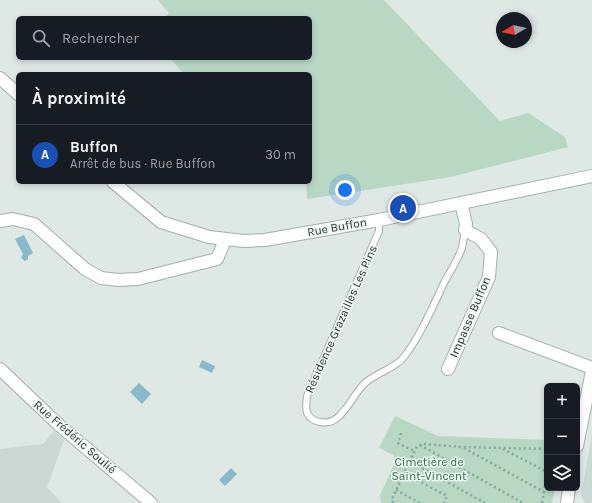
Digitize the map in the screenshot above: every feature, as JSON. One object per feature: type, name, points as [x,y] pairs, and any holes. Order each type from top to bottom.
[{"type":"street","points":[[0,78],[16,92]]},
{"type":"street","name":"Rue Buffon","points":[[115,184],[161,222],[209,237],[225,240],[265,240],[379,220],[592,176]]},
{"type":"street","name":"Rue Buffon","points":[[575,180],[592,182]]},
{"type":"street","points":[[461,203],[466,224],[465,230]]},
{"type":"street","points":[[0,221],[13,219],[34,224],[85,269],[101,278],[119,280],[138,279],[217,260],[225,240]]},
{"type":"street","name":"Impasse Buffon","points":[[448,369],[489,277],[491,252],[481,239],[465,230]]},
{"type":"street","points":[[499,333],[592,370],[580,431]]},
{"type":"street","name":"Rue Frédéric Soulié","points":[[0,369],[59,425],[151,503]]},
{"type":"street","points":[[567,503],[568,491]]},
{"type":"lane","name":"Résidence Grazailles Les Pins","points":[[379,220],[379,231],[307,396],[305,409],[309,418],[319,422],[337,419],[347,408],[363,385],[378,373],[403,360],[425,321],[462,248],[465,230]]},
{"type":"path","points":[[402,433],[398,443],[414,451]]},
{"type":"path","points":[[420,445],[523,503]]},
{"type":"path","points":[[393,503],[392,499],[417,446],[544,449]]},
{"type":"path","points":[[462,447],[544,492],[542,503]]},
{"type":"path","points":[[501,447],[544,470]]},
{"type":"path","points":[[409,461],[485,503]]},
{"type":"path","points":[[404,473],[447,496],[444,503]]},
{"type":"path","points":[[396,490],[420,503]]},
{"type":"shaded area","points":[[54,431],[64,440],[47,487],[62,503],[0,503],[0,449],[43,444]]},
{"type":"shaded area","points":[[592,434],[592,503],[585,503],[581,496]]},
{"type":"green space","points":[[158,0],[384,0],[500,121],[528,113],[565,137],[568,147],[451,177],[307,199],[306,184],[312,184],[312,72],[182,72],[172,60],[312,60],[312,16],[166,16],[169,13]]},
{"type":"green space","name":"Cimetière de Saint-Vincent","points":[[395,416],[438,436],[544,440],[544,491],[554,491],[552,503],[381,503],[380,495],[396,460],[393,455],[379,448]]},
{"type":"water","points":[[24,235],[33,253],[28,256],[28,259],[25,261],[21,258],[23,254],[15,239]]},
{"type":"water","points":[[202,360],[215,366],[212,373],[199,367]]},
{"type":"water","points":[[139,383],[151,394],[142,404],[130,392]]},
{"type":"water","points":[[231,468],[237,474],[225,486],[219,480]]},
{"type":"place","name":"Buffon","points":[[403,208]]}]
